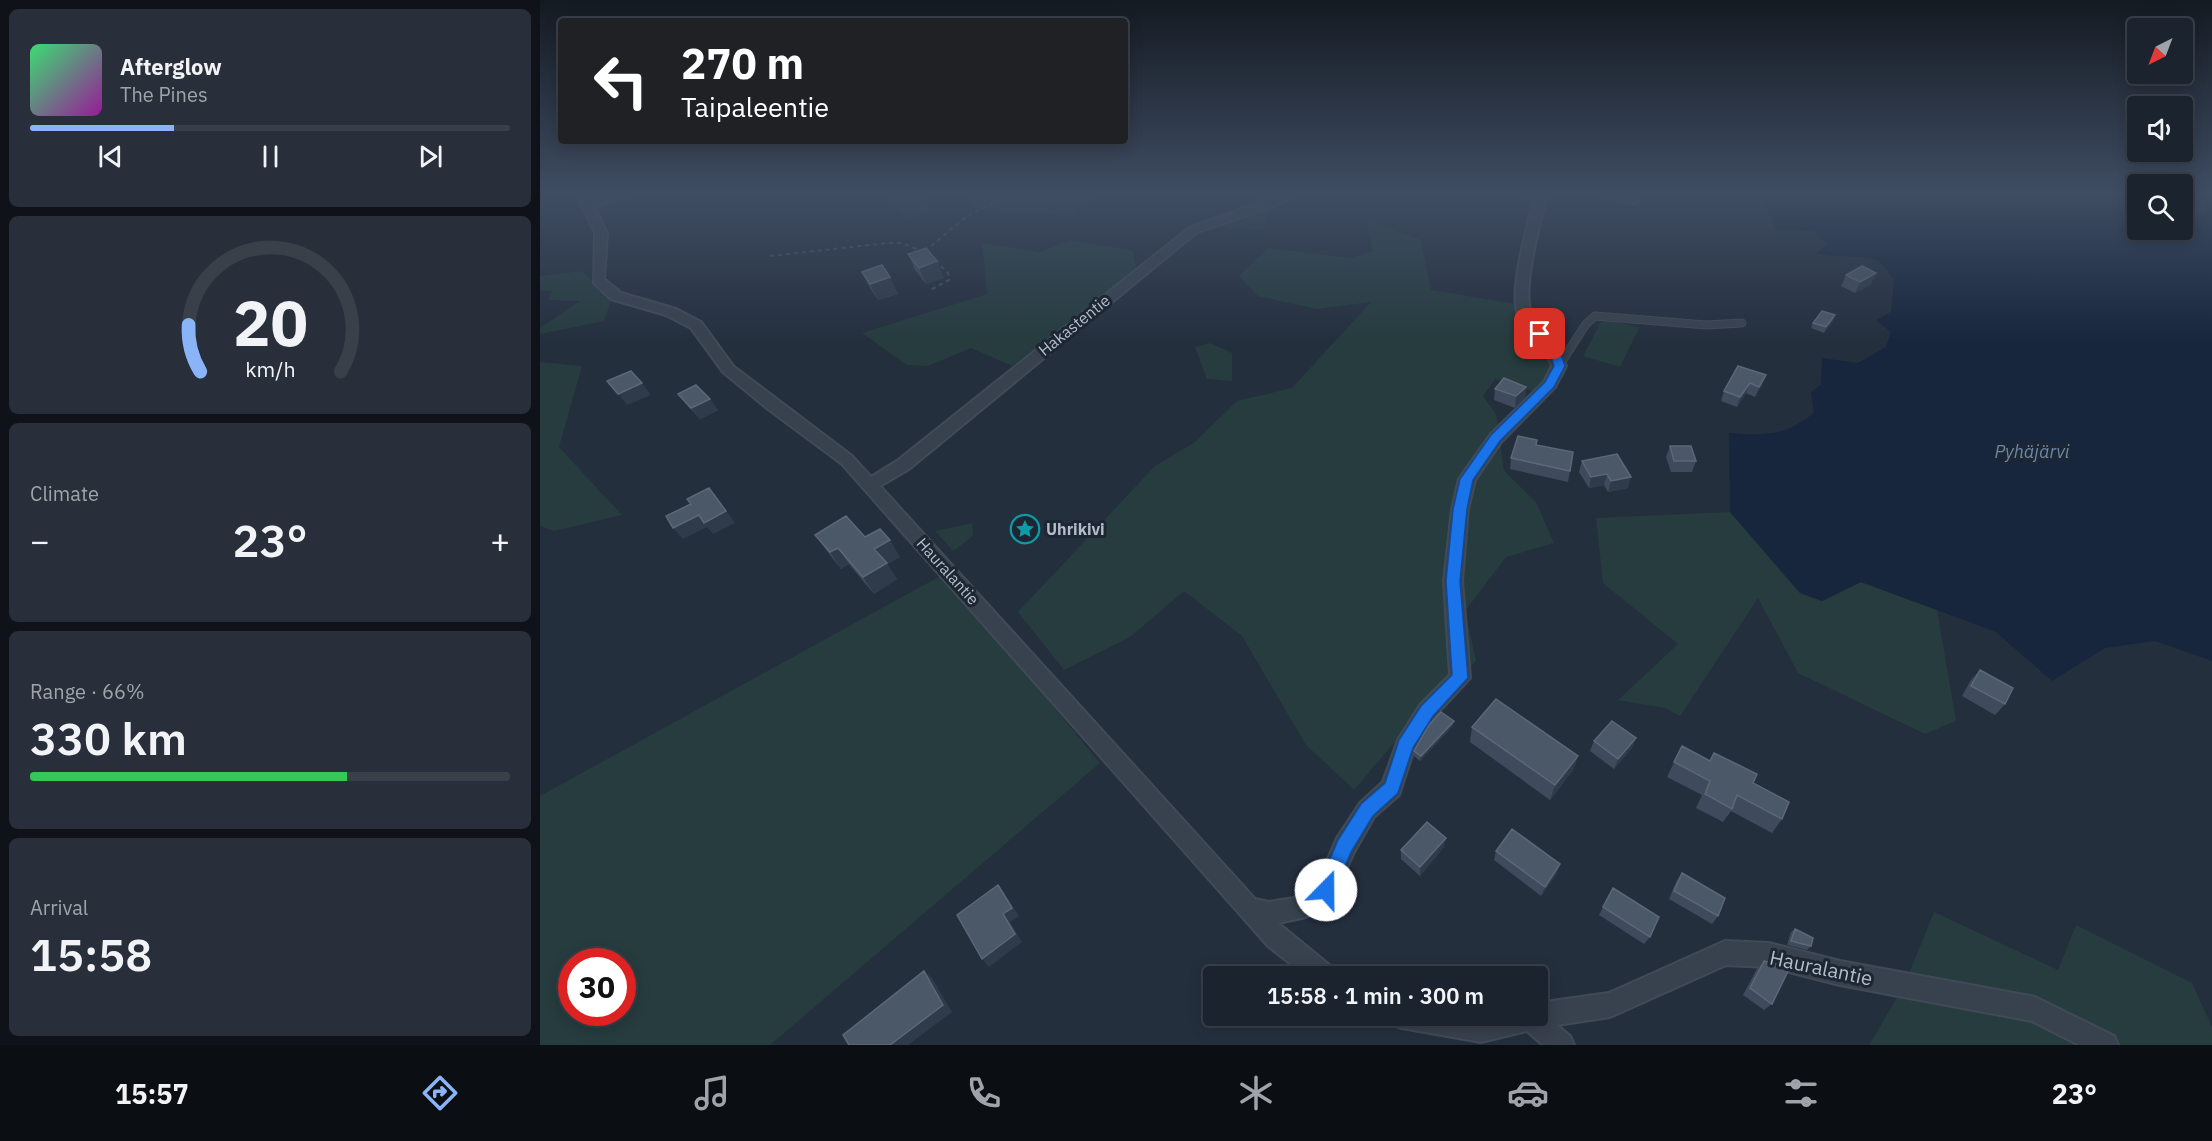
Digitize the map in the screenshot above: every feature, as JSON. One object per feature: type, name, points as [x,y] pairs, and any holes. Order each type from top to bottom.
[{"type":"street","name":"Hauralantie","points":[[600,243],[598,280],[616,296],[671,312],[696,325],[728,369],[772,406],[847,460],[1249,910],[1276,938],[1312,966]]},
{"type":"street","name":"Hakastentie","points":[[870,485],[903,465],[1176,243]]},
{"type":"street","points":[[1249,910],[1269,913],[1298,909],[1326,890],[1345,846],[1367,810],[1392,788],[1405,746],[1427,711],[1460,678],[1453,581],[1460,509],[1467,479],[1496,438],[1550,384],[1560,366],[1555,353],[1525,316],[1520,296],[1531,243]]},
{"type":"street","name":"Hauralantie","points":[[1548,1014],[1610,1005],[1725,953],[1769,955],[1840,973],[2035,1009],[2105,1045]]},
{"type":"street","name":"Hauralantie","points":[[1458,1026],[1481,1030],[1496,1026]]},
{"type":"street","points":[[1543,1026],[1561,1045]]},
{"type":"lane","points":[[1560,366],[1586,324],[1595,316],[1706,325],[1742,323]]},
{"type":"path","points":[[771,256],[888,243],[902,243],[925,252],[925,248],[933,243]]},
{"type":"path","points":[[932,289],[949,280],[948,273],[933,258]]},
{"type":"green space","points":[[982,243],[1040,252],[1064,243],[1088,243],[1132,250],[1137,268],[1012,366],[971,348],[928,366],[907,365],[862,333],[987,294]]},
{"type":"green space","points":[[1371,243],[1422,243],[1431,290],[1533,307],[1566,350],[1535,392],[1495,379],[1483,396],[1496,414],[1504,471],[1536,502],[1554,543],[1506,557],[1465,611],[1476,661],[1393,744],[1354,790],[1306,745],[1242,636],[1184,591],[1130,637],[1064,670],[1018,612],[1155,466],[1195,442],[1237,401],[1292,388],[1371,302],[1317,309],[1258,296],[1239,276],[1268,248],[1351,258],[1373,251]]},
{"type":"green space","points":[[582,271],[611,301],[604,321],[540,334],[540,328],[580,301],[548,300],[553,291],[540,290],[540,276]]},
{"type":"green space","points":[[1603,318],[1639,328],[1620,367],[1583,356]]},
{"type":"green space","points":[[1210,343],[1232,353],[1232,381],[1207,379],[1195,347]]},
{"type":"green space","points":[[540,362],[582,366],[559,447],[622,515],[554,531],[540,526]]},
{"type":"green space","points":[[1730,512],[1800,593],[1822,601],[1861,582],[1937,610],[1956,721],[1925,734],[1798,673],[1758,598],[1680,716],[1665,708],[1618,700],[1678,644],[1603,583],[1596,518]]},
{"type":"green space","points":[[972,523],[973,536],[953,551],[935,531]]},
{"type":"green space","points":[[944,574],[1100,763],[770,1045],[540,1045],[540,796]]},
{"type":"green space","points":[[1934,912],[2058,970],[2076,925],[2192,983],[2212,1027],[2212,1045],[1869,1045],[1904,986]]},
{"type":"water","name":"Pyhäjärvi","points":[[1825,243],[2212,243],[2212,661],[2155,641],[2105,648],[2052,681],[1996,632],[1861,582],[1822,601],[1800,593],[1730,512],[1729,433],[1774,433],[1803,421],[1814,413],[1811,392],[1821,385],[1822,358],[1858,363],[1886,347],[1891,332],[1876,320],[1891,312],[1894,279],[1878,261],[1872,259],[1816,253],[1827,245]]},
{"type":"building","points":[[926,248],[937,261],[919,268],[908,254]]},
{"type":"building","points":[[882,265],[890,277],[870,284],[862,272]]},
{"type":"building","points":[[1862,266],[1876,273],[1860,282],[1846,275]]},
{"type":"building","points":[[1822,311],[1835,315],[1826,327],[1813,323]]},
{"type":"building","points":[[1738,366],[1766,375],[1759,387],[1750,383],[1740,397],[1724,391]]},
{"type":"building","points":[[631,371],[642,383],[618,394],[607,381]]},
{"type":"building","points":[[1504,378],[1526,387],[1516,396],[1495,389]]},
{"type":"building","points":[[696,385],[710,399],[691,408],[678,394]]},
{"type":"building","points":[[1518,436],[1537,440],[1536,445],[1573,452],[1570,471],[1511,458]]},
{"type":"building","points":[[1670,446],[1691,446],[1696,461],[1674,461]]},
{"type":"building","points":[[1617,454],[1631,477],[1611,481],[1607,474],[1591,477],[1582,461]]},
{"type":"building","points":[[709,488],[726,511],[704,523],[699,515],[673,528],[666,516],[691,504],[687,499]]},
{"type":"building","points":[[846,516],[865,537],[880,529],[890,540],[874,549],[887,563],[863,577],[838,548],[830,552],[815,535]]},
{"type":"building","points":[[1980,670],[2013,688],[2005,704],[1971,686]]},
{"type":"building","points":[[1496,699],[1578,756],[1555,785],[1472,727]]},
{"type":"building","points":[[1441,712],[1454,721],[1421,756],[1414,751],[1429,725]]},
{"type":"building","points":[[1612,721],[1636,738],[1618,759],[1594,741]]},
{"type":"building","points":[[1682,746],[1710,761],[1714,753],[1757,774],[1753,783],[1789,802],[1782,819],[1737,795],[1732,809],[1705,794],[1710,781],[1674,762]]},
{"type":"building","points":[[1427,822],[1446,838],[1420,867],[1401,850]]},
{"type":"building","points":[[1512,829],[1560,864],[1545,887],[1496,851]]},
{"type":"building","points":[[1682,873],[1725,898],[1718,916],[1674,891]]},
{"type":"building","points":[[998,885],[1012,908],[1003,914],[1015,934],[982,959],[957,915]]},
{"type":"building","points":[[1613,888],[1659,917],[1650,937],[1603,907]]},
{"type":"building","points":[[1795,929],[1813,938],[1811,946],[1791,941]]},
{"type":"building","points":[[1764,961],[1790,967],[1772,1004],[1750,988]]},
{"type":"building","points":[[924,971],[943,1005],[890,1045],[849,1045],[843,1035]]},
{"type":"place","name":"Uhrikivi","points":[[1025,529]]},
{"type":"route","points":[[1326,890],[1345,846],[1367,810],[1392,788],[1405,746],[1427,711],[1460,678],[1453,581],[1460,509],[1467,479],[1496,438],[1550,384],[1560,366],[1555,353],[1540,334]]}]
